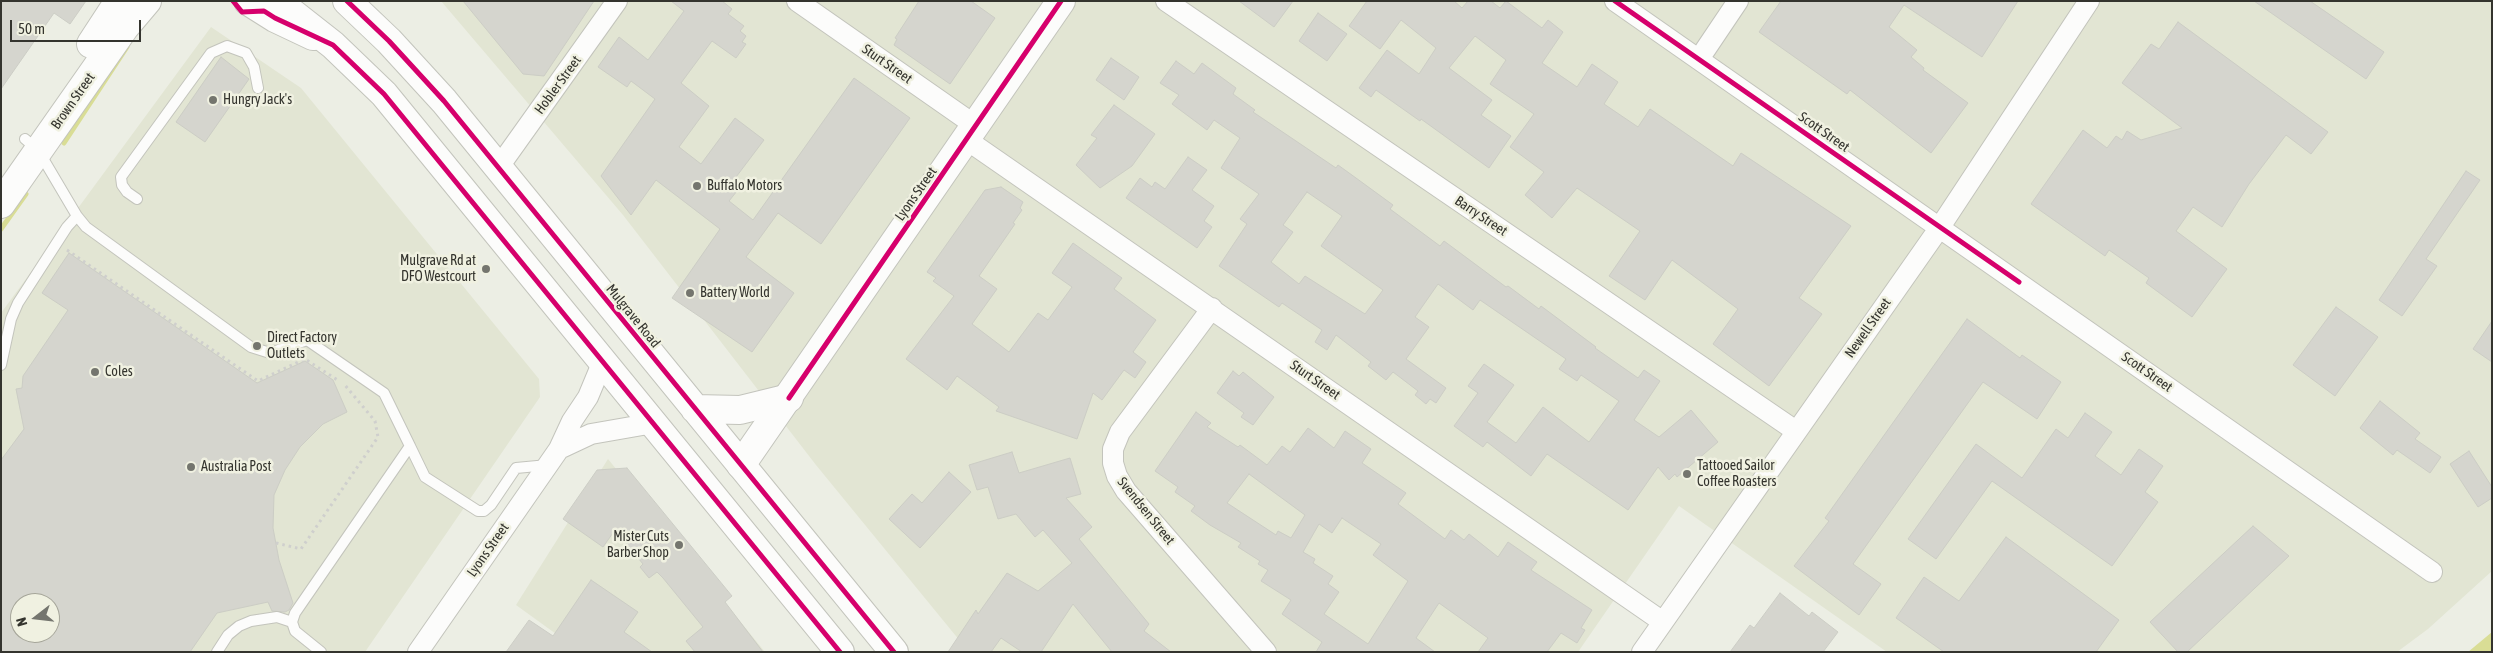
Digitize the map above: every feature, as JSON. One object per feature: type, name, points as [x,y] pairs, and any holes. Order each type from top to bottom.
[{"type":"main road","name":"Brown Street","points":[[1,204],[32,145],[119,1]]},
{"type":"main road","name":"Brown Street","points":[[1,172],[32,145],[147,1]]},
{"type":"main road","points":[[248,1],[275,18],[333,45]]},
{"type":"main road","points":[[278,1],[333,45],[371,81],[402,115],[840,652]]},
{"type":"main road","name":"Lyons Street","points":[[714,496],[741,465],[789,398],[1061,1]]},
{"type":"main road","name":"Mulgrave Road","points":[[351,4],[416,69],[894,652]]},
{"type":"main road","points":[[695,409],[740,410],[789,398]]},
{"type":"street","name":"Hobler Street","points":[[498,168],[618,1]]},
{"type":"street","name":"Sturt Street","points":[[797,1],[971,133],[1212,308],[1663,622]]},
{"type":"street","name":"Barry Street","points":[[1166,1],[1796,431]]},
{"type":"street","name":"Scott Street","points":[[1615,1],[1940,226],[2432,572]]},
{"type":"street","points":[[1699,59],[1738,1]]},
{"type":"street","name":"Newell Street","points":[[1642,652],[1940,226],[2089,1]]},
{"type":"street","name":"Svendsen Street","points":[[1212,308],[1120,432],[1113,449],[1113,463],[1116,476],[1126,491],[1266,652]]},
{"type":"street","name":"Lyons Street","points":[[418,652],[554,457],[572,421],[588,397],[603,361]]},
{"type":"street","points":[[554,457],[591,434],[654,423]]},
{"type":"lane","points":[[136,199],[126,192],[122,185],[121,177],[211,53],[228,46],[246,52],[254,67],[258,88]]},
{"type":"lane","points":[[32,145],[86,227],[251,347],[270,353],[307,340],[352,369],[384,393],[425,477],[471,508],[484,511],[492,505],[516,468],[554,457]]},
{"type":"lane","points":[[1,365],[10,319],[18,303],[67,227],[77,216]]},
{"type":"lane","points":[[321,652],[295,631],[292,622],[295,613],[410,446]]},
{"type":"lane","points":[[217,652],[228,635],[239,626],[251,621],[278,617],[292,622]]},
{"type":"path","points":[[67,249],[258,381],[305,359],[346,385],[375,421],[378,437],[301,548],[276,543]]},
{"type":"shaded area","points":[[441,1],[2492,1],[2492,571],[2428,629],[2397,652],[1887,652],[1679,506],[1578,652],[969,652],[816,465],[623,215]]},
{"type":"shaded area","name":"Direct Factory Outlets","points":[[211,27],[301,88],[539,379],[540,397],[365,652],[1,652],[1,313]]},
{"type":"shaded area","points":[[608,459],[765,652],[581,652],[516,605]]},
{"type":"shaded area","points":[[2492,632],[2492,652],[2468,652]]},
{"type":"building","points":[[1,1],[86,1],[70,24],[54,13],[1,89]]},
{"type":"building","points":[[463,1],[594,1],[544,76],[523,74]]},
{"type":"building","points":[[671,1],[722,1],[732,9],[728,14],[744,26],[740,31],[746,36],[742,42],[746,44],[736,58],[712,41],[681,83],[709,106],[679,147],[701,164],[735,118],[764,140],[730,185],[737,191],[729,201],[753,220],[854,78],[910,118],[821,244],[778,213],[746,257],[794,293],[752,352],[672,298],[720,229],[656,180],[631,215],[601,176],[655,99],[631,81],[627,87],[598,67],[619,37],[648,60],[684,11]]},
{"type":"building","points":[[919,1],[971,1],[995,18],[950,84],[894,45],[897,39],[895,38]]},
{"type":"building","points":[[1239,1],[1293,1],[1274,27]]},
{"type":"building","points":[[1367,1],[1454,1],[1462,8],[1468,1],[1491,1],[1500,8],[1506,1],[1542,28],[1548,20],[1563,32],[1542,63],[1577,87],[1592,64],[1618,82],[1604,104],[1638,127],[1650,109],[1733,166],[1741,153],[1851,226],[1799,298],[1822,314],[1769,386],[1713,344],[1738,309],[1672,260],[1645,300],[1609,276],[1640,231],[1577,188],[1552,218],[1525,195],[1544,172],[1510,147],[1534,114],[1490,84],[1506,60],[1475,36],[1449,68],[1492,100],[1481,115],[1511,136],[1489,168],[1421,119],[1420,121],[1376,90],[1371,97],[1359,88],[1387,50],[1419,74],[1436,48],[1401,20],[1380,49],[1349,26]]},
{"type":"building","points":[[1781,1],[2018,1],[1982,57],[1904,5],[1889,27],[1917,50],[1911,57],[1924,68],[1923,70],[1968,103],[1931,153],[1850,90],[1847,94],[1759,32]]},
{"type":"building","points":[[2254,1],[2310,1],[2384,52],[2366,79]]},
{"type":"building","points":[[1318,13],[1347,34],[1327,61],[1299,41]]},
{"type":"building","points":[[2178,22],[2328,132],[2311,154],[2286,135],[2249,184],[2222,227],[2193,207],[2176,231],[2227,269],[2192,317],[2146,283],[2149,278],[2109,250],[2105,256],[2031,204],[2083,130],[2107,148],[2116,136],[2122,140],[2127,131],[2141,140],[2182,128],[2122,83],[2151,44],[2159,49]]},
{"type":"building","name":"Hungry Jack's","points":[[221,57],[249,79],[205,142],[176,122]]},
{"type":"building","points":[[1111,58],[1139,77],[1124,100],[1096,80]]},
{"type":"building","points":[[1176,61],[1194,74],[1202,63],[1236,88],[1233,94],[1255,110],[1253,112],[1336,168],[1338,165],[1393,205],[1390,209],[1440,246],[1444,241],[1506,287],[1508,286],[1539,309],[1541,306],[1595,348],[1638,378],[1644,370],[1660,381],[1634,420],[1659,437],[1691,410],[1718,442],[1677,477],[1675,474],[1669,480],[1658,467],[1628,510],[1547,454],[1531,476],[1487,442],[1483,447],[1454,426],[1478,393],[1468,386],[1484,364],[1514,385],[1487,422],[1516,443],[1543,407],[1589,442],[1619,401],[1581,375],[1577,381],[1559,369],[1566,359],[1480,300],[1473,310],[1438,284],[1415,317],[1429,327],[1406,359],[1446,388],[1436,403],[1430,399],[1426,404],[1415,395],[1418,391],[1393,372],[1386,380],[1368,366],[1371,362],[1336,335],[1327,350],[1315,342],[1322,330],[1282,303],[1279,307],[1219,266],[1247,224],[1240,219],[1259,194],[1221,168],[1240,138],[1214,120],[1207,130],[1172,104],[1179,95],[1160,83]],"holes":[[[1307,192],[1342,216],[1321,246],[1383,290],[1365,314],[1305,276],[1299,284],[1271,262],[1293,232],[1283,225]]]},
{"type":"building","points":[[1114,105],[1155,134],[1132,166],[1100,188],[1076,165],[1097,138],[1091,135]]},
{"type":"building","points":[[1188,157],[1207,170],[1192,190],[1214,206],[1204,221],[1212,227],[1197,248],[1126,198],[1140,178],[1152,187],[1155,182],[1165,189]]},
{"type":"building","points":[[2466,171],[2480,180],[2426,259],[2437,266],[2402,316],[2379,300]]},
{"type":"building","points":[[1001,187],[1023,202],[1020,208],[1022,210],[1013,223],[1015,224],[979,276],[997,289],[972,324],[1009,352],[1038,313],[1048,320],[1072,287],[1052,273],[1073,243],[1122,278],[1114,289],[1156,320],[1133,352],[1146,362],[1135,378],[1124,370],[1102,400],[1093,393],[1077,439],[996,411],[999,407],[957,376],[947,390],[906,359],[954,296],[933,281],[936,278],[927,272],[985,190]]},
{"type":"building","points":[[69,253],[257,383],[305,361],[333,380],[347,412],[323,424],[300,447],[285,470],[274,495],[273,528],[279,560],[293,603],[289,610],[285,612],[272,611],[268,602],[217,613],[190,652],[1,652],[1,460],[24,429],[16,389],[22,388],[23,376],[68,310],[42,293]]},
{"type":"building","points":[[2336,307],[2378,337],[2335,396],[2293,365]]},
{"type":"building","points":[[1967,319],[2020,358],[2022,355],[2061,382],[2037,419],[1983,382],[1853,564],[1881,584],[1859,615],[1794,566],[1829,521],[1825,518]]},
{"type":"building","points":[[2492,321],[2492,362],[2473,349]]},
{"type":"building","points":[[1233,371],[1239,376],[1243,372],[1274,397],[1253,425],[1241,417],[1244,413],[1217,393]]},
{"type":"building","points":[[2380,401],[2420,433],[2415,439],[2441,457],[2430,473],[2397,450],[2393,455],[2360,428]]},
{"type":"building","points":[[1196,412],[1211,423],[1207,427],[1238,447],[1240,445],[1267,465],[1282,446],[1290,452],[1308,428],[1334,448],[1345,431],[1371,449],[1362,463],[1406,493],[1398,504],[1445,539],[1451,530],[1464,540],[1469,534],[1498,557],[1508,542],[1537,562],[1531,570],[1592,610],[1581,628],[1585,630],[1577,643],[1561,633],[1547,652],[1478,652],[1488,638],[1439,603],[1416,638],[1435,652],[1316,652],[1322,642],[1282,614],[1291,600],[1261,581],[1268,570],[1258,564],[1260,561],[1238,547],[1241,543],[1210,525],[1191,511],[1195,506],[1175,492],[1178,487],[1155,471]],"holes":[[[1249,474],[1305,515],[1291,538],[1278,531],[1276,535],[1227,503]],[[1342,518],[1381,544],[1373,555],[1408,581],[1368,644],[1324,614],[1339,592],[1328,584],[1333,576],[1313,563],[1315,559],[1303,552],[1319,524],[1332,533]]]},
{"type":"building","points":[[2085,413],[2112,432],[2095,456],[2121,475],[2139,449],[2163,466],[2145,492],[2158,502],[2112,566],[1992,481],[1936,559],[1908,539],[1976,444],[2022,478],[2056,429],[2068,438]]},
{"type":"building","points":[[2469,451],[2492,487],[2492,498],[2478,507],[2450,464]]},
{"type":"building","points":[[1012,452],[1019,473],[1070,458],[1081,494],[1066,498],[1092,527],[1079,539],[1149,624],[1144,631],[1171,652],[1112,652],[1073,604],[1041,652],[1022,652],[1001,638],[991,652],[948,652],[976,610],[978,614],[1007,573],[1038,591],[1072,563],[1043,530],[1035,537],[1016,514],[998,519],[988,487],[977,490],[969,465]]},
{"type":"building","points":[[627,468],[732,596],[725,602],[763,652],[695,652],[686,641],[703,627],[663,578],[657,572],[649,578],[640,567],[643,564],[615,530],[603,547],[563,519],[597,470]]},
{"type":"building","points":[[949,472],[971,492],[920,548],[889,519],[912,494],[922,503]]},
{"type":"building","points":[[2253,526],[2289,556],[2187,652],[2178,652],[2150,622]]},
{"type":"building","points":[[2006,537],[2119,620],[2096,652],[1944,652],[1896,618],[1924,577],[1959,601]]},
{"type":"building","points":[[591,580],[638,612],[624,632],[652,652],[506,652],[529,620],[553,636]]},
{"type":"building","points":[[1780,593],[1809,616],[1812,612],[1838,632],[1823,652],[1730,652],[1750,625],[1754,628]]},
{"type":"waterway","points":[[64,143],[127,47]]},
{"type":"waterway","points":[[1,229],[26,194]]},
{"type":"cycle path","points":[[233,1],[242,12],[264,11],[333,45],[384,94],[840,652]]},
{"type":"cycle path","points":[[347,1],[389,41],[444,101],[894,652]]},
{"type":"cycle path","points":[[789,398],[1061,1]]},
{"type":"cycle path","points":[[1615,1],[2019,282]]},
{"type":"place","name":"Hungry Jack's","points":[[213,100]]},
{"type":"place","name":"Buffalo Motors","points":[[697,186]]},
{"type":"place","name":"Mulgrave Rd at DFO Westcourt","points":[[486,269]]},
{"type":"place","name":"Battery World","points":[[690,293]]},
{"type":"place","name":"Direct Factory Outlets","points":[[257,346]]},
{"type":"place","name":"Coles","points":[[95,372]]},
{"type":"place","name":"Australia Post","points":[[191,467]]},
{"type":"place","name":"Tattooed Sailor Coffee Roasters","points":[[1687,474]]},
{"type":"place","name":"Mister Cuts Barber Shop","points":[[679,545]]}]
